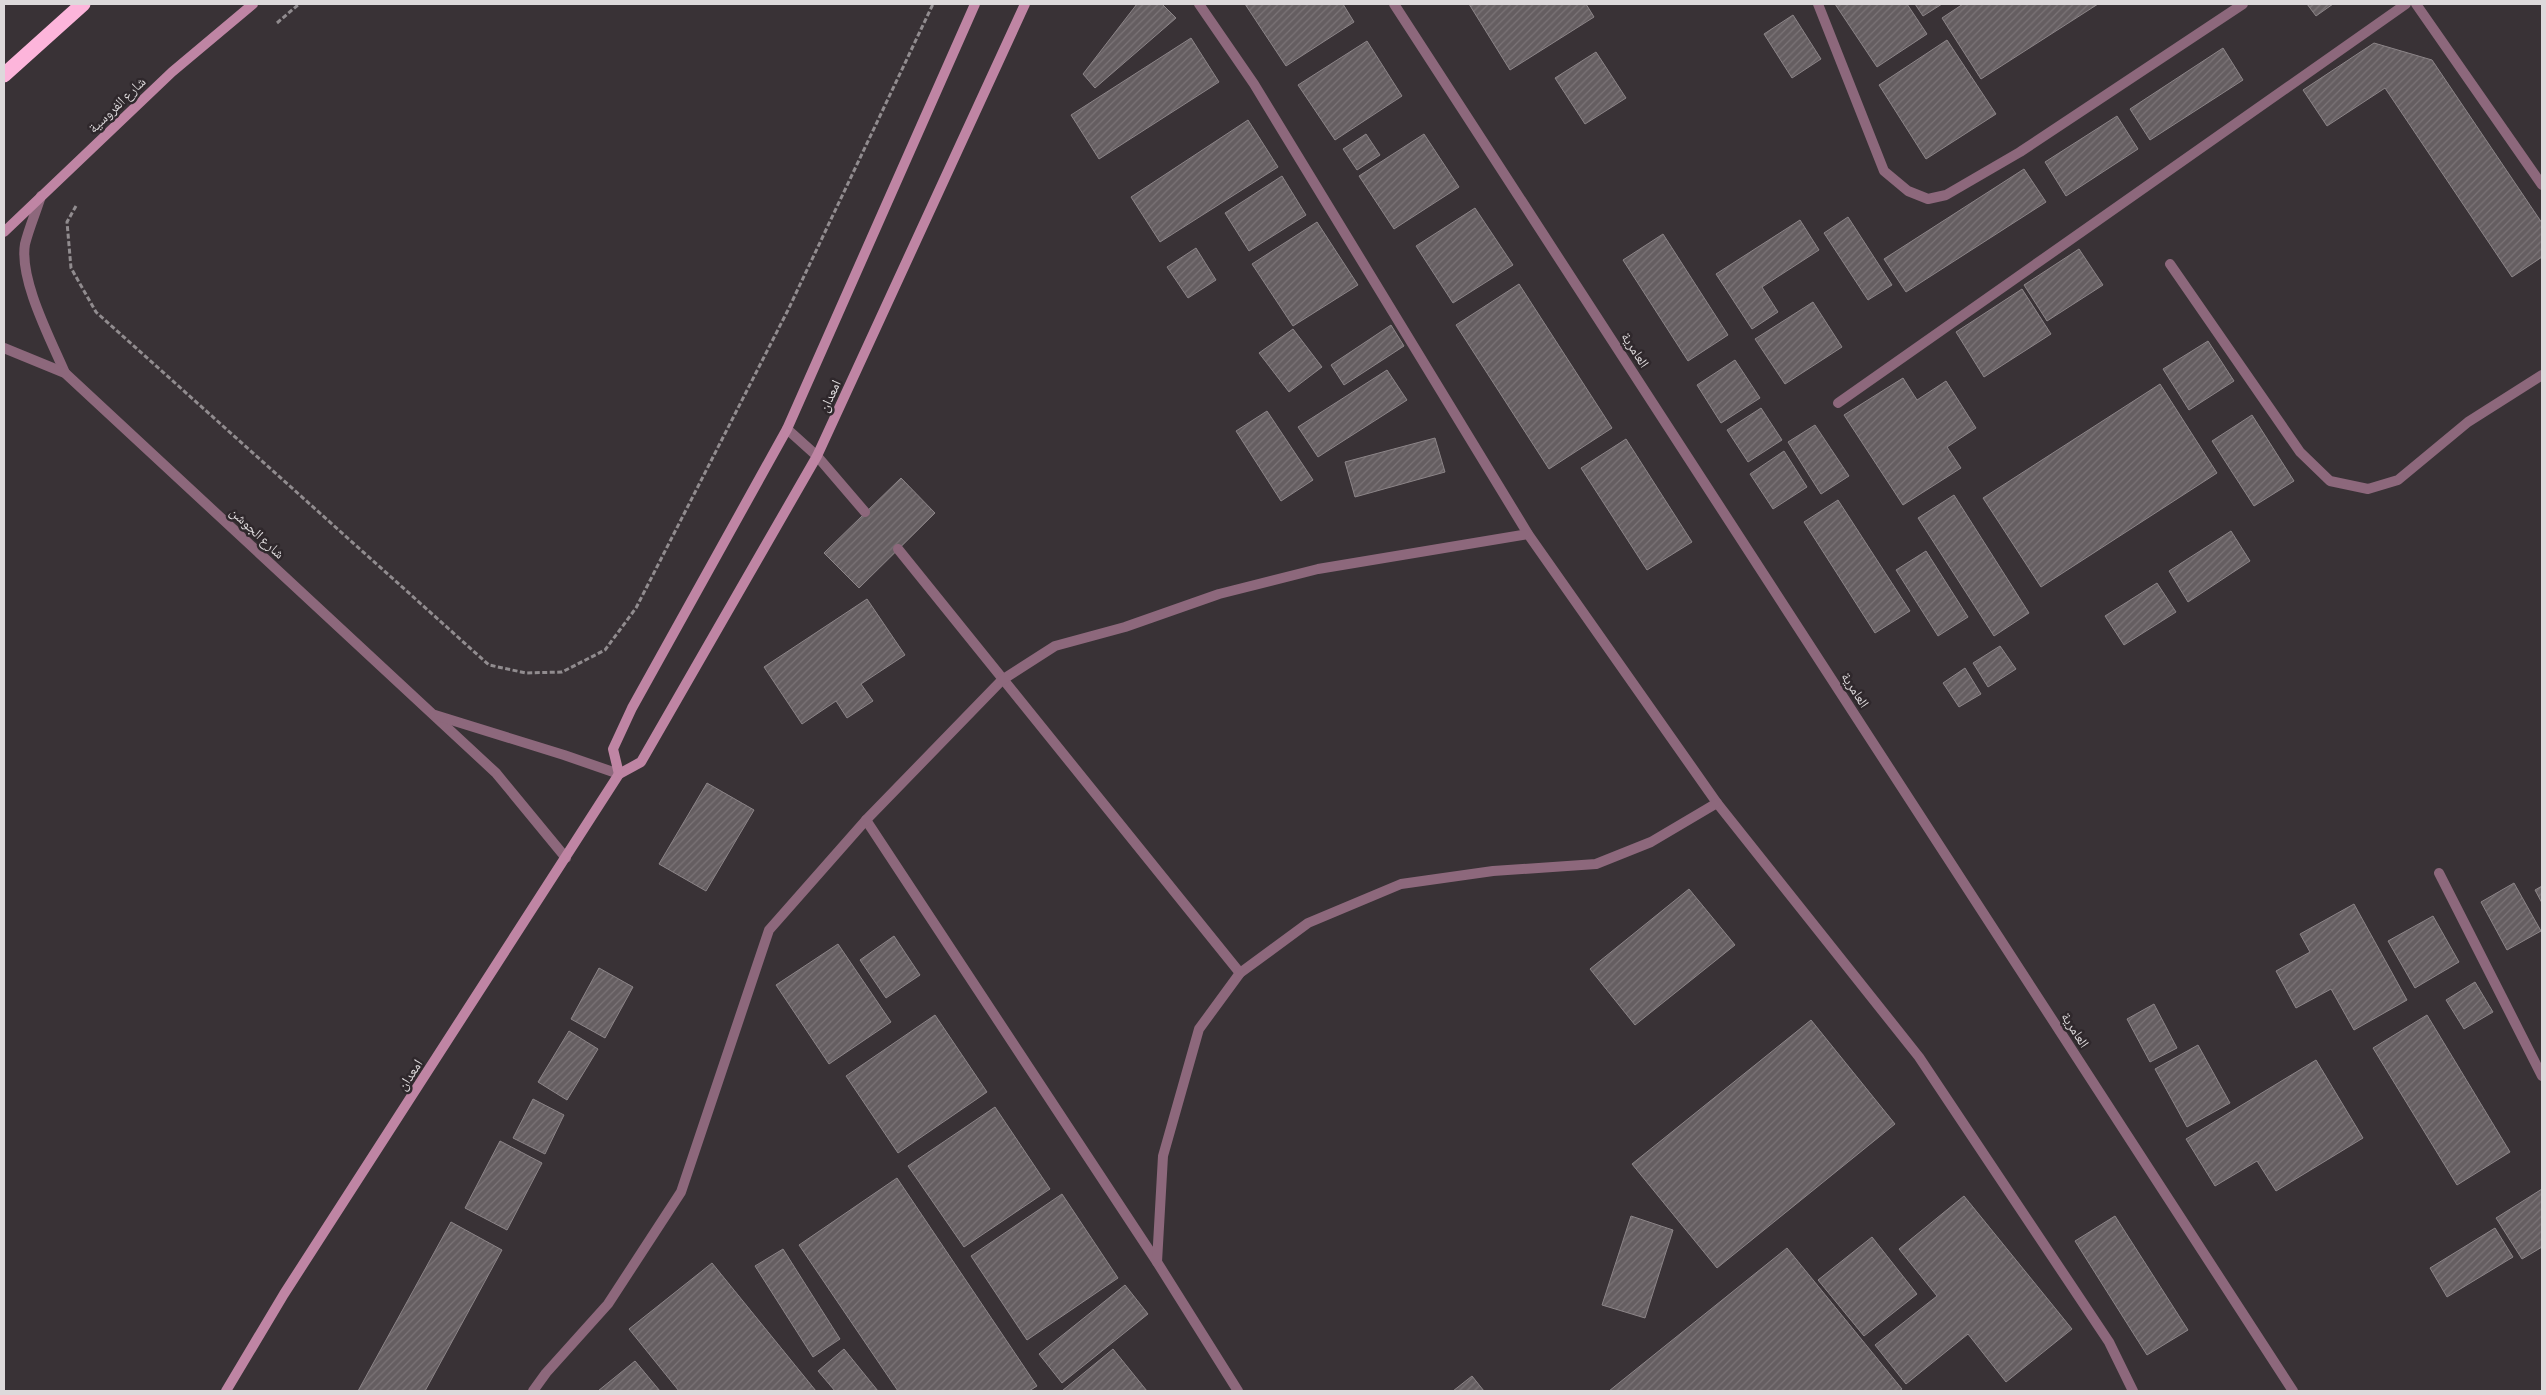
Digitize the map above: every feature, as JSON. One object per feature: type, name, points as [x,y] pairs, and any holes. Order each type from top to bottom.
[{"type":"highway","points":[[4,75],[83,4]]},
{"type":"street","name":"شارع الفروسية","points":[[4,232],[172,72],[253,4]]},
{"type":"street","name":"امعدان","points":[[619,774],[613,749],[632,708],[787,429],[975,4]]},
{"type":"street","name":"امعدان","points":[[226,1391],[284,1294],[619,774],[641,762],[817,456],[1026,4]]},
{"type":"street","points":[[1199,4],[1254,84],[1528,534],[1717,802],[1919,1057],[2110,1342],[2133,1391]]},
{"type":"street","name":"العامرية","points":[[1394,4],[2293,1391]]},
{"type":"street","points":[[1818,4],[1884,171],[1908,192],[1928,199],[1946,195],[2020,152],[2243,4]]},
{"type":"street","points":[[1838,403],[2406,4]]},
{"type":"street","points":[[2416,4],[2542,185]]},
{"type":"street","name":"شارع الجوشن","points":[[41,196],[25,246],[28,279],[38,309],[65,373]]},
{"type":"street","points":[[2170,264],[2300,452],[2330,481],[2368,489],[2398,480],[2468,422],[2542,375]]},
{"type":"street","name":"شارع الجوشن","points":[[4,348],[65,373],[496,773],[566,858]]},
{"type":"street","points":[[787,429],[817,456],[865,512]]},
{"type":"street","points":[[534,1391],[546,1373],[608,1304],[681,1192],[769,930],[866,820],[1002,680],[1056,646],[1125,627],[1219,594],[1318,568],[1528,534]]},
{"type":"street","points":[[898,549],[1240,973]]},
{"type":"street","name":"شارع الجوشن","points":[[431,714],[619,774]]},
{"type":"street","points":[[1157,1262],[1163,1156],[1199,1029],[1240,973],[1308,922],[1401,884],[1493,871],[1596,864],[1651,842],[1717,802]]},
{"type":"street","points":[[866,820],[1157,1262],[1238,1391]]},
{"type":"street","points":[[2439,873],[2542,1076]]},
{"type":"path","points":[[270,28],[299,4]]},
{"type":"path","points":[[79,199],[67,222],[71,268],[96,312],[488,665],[526,673],[562,672],[605,650],[636,608],[788,310],[933,4]]},
{"type":"building","points":[[1137,4],[1162,4],[1176,18],[1095,88],[1083,74]]},
{"type":"building","points":[[1245,4],[1343,4],[1354,22],[1286,66]]},
{"type":"building","points":[[1469,4],[1586,4],[1594,17],[1510,70]]},
{"type":"building","points":[[1835,4],[1907,4],[1927,34],[1877,67]]},
{"type":"building","points":[[1915,4],[1942,4],[1923,16]]},
{"type":"building","points":[[1963,4],[2098,4],[1981,79],[1942,18]]},
{"type":"building","points":[[2307,4],[2333,4],[2316,16]]},
{"type":"building","points":[[1793,15],[1821,59],[1792,78],[1764,34]]},
{"type":"building","points":[[1191,38],[1219,82],[1099,159],[1071,115]]},
{"type":"building","points":[[1947,40],[1996,114],[1926,159],[1879,85]]},
{"type":"building","points":[[1367,41],[1402,96],[1335,140],[1298,85]]},
{"type":"building","points":[[2374,43],[2432,60],[2542,223],[2542,257],[2512,277],[2385,88],[2327,126],[2303,90]]},
{"type":"building","points":[[2223,48],[2243,80],[2150,140],[2130,109]]},
{"type":"building","points":[[1596,52],[1626,98],[1585,124],[1555,78]]},
{"type":"building","points":[[2117,116],[2138,149],[2066,196],[2045,162]]},
{"type":"building","points":[[1248,120],[1278,167],[1160,242],[1131,197]]},
{"type":"building","points":[[1366,134],[1380,155],[1357,170],[1343,149]]},
{"type":"building","points":[[1424,134],[1459,187],[1394,229],[1359,176]]},
{"type":"building","points":[[2024,169],[2046,202],[1906,292],[1884,259]]},
{"type":"building","points":[[1282,176],[1306,215],[1249,251],[1225,213]]},
{"type":"building","points":[[1475,208],[1513,265],[1453,303],[1416,246]]},
{"type":"building","points":[[1848,217],[1892,285],[1868,300],[1824,233]]},
{"type":"building","points":[[1800,220],[1819,250],[1762,287],[1778,312],[1752,329],[1716,274]]},
{"type":"building","points":[[1317,222],[1358,285],[1293,326],[1252,264]]},
{"type":"building","points":[[1663,234],[1728,335],[1688,361],[1623,260]]},
{"type":"building","points":[[1196,248],[1216,280],[1188,298],[1167,267]]},
{"type":"building","points":[[2079,249],[2103,285],[2047,321],[2024,285]]},
{"type":"building","points":[[1519,284],[1612,428],[1549,469],[1456,325]]},
{"type":"building","points":[[2022,289],[2051,334],[1984,377],[1956,332]]},
{"type":"building","points":[[1813,302],[1842,347],[1785,384],[1755,339]]},
{"type":"building","points":[[1391,325],[1404,346],[1344,385],[1331,365]]},
{"type":"building","points":[[1293,329],[1322,367],[1289,392],[1259,353]]},
{"type":"building","points":[[2208,341],[2234,381],[2189,410],[2163,369]]},
{"type":"building","points":[[1735,360],[1760,398],[1721,423],[1697,385]]},
{"type":"building","points":[[1387,370],[1407,400],[1318,457],[1298,427]]},
{"type":"building","points":[[1903,378],[1917,400],[1946,381],[1976,428],[1947,447],[1961,468],[1903,505],[1844,415]]},
{"type":"building","points":[[2160,384],[2217,473],[2041,587],[1983,498]]},
{"type":"building","points":[[1761,408],[1782,440],[1748,462],[1727,430]]},
{"type":"building","points":[[1267,411],[1313,480],[1281,501],[1236,431]]},
{"type":"building","points":[[2252,415],[2294,481],[2254,506],[2212,441]]},
{"type":"building","points":[[1815,425],[1849,476],[1821,494],[1788,442]]},
{"type":"building","points":[[1435,438],[1445,472],[1355,497],[1345,462]]},
{"type":"building","points":[[1626,439],[1692,542],[1647,570],[1581,468]]},
{"type":"building","points":[[1784,451],[1807,487],[1773,509],[1750,474]]},
{"type":"building","points":[[901,478],[935,513],[859,588],[824,553]]},
{"type":"building","points":[[1954,495],[2029,613],[1994,636],[1918,518]]},
{"type":"building","points":[[1838,500],[1910,611],[1875,633],[1804,522]]},
{"type":"building","points":[[2231,531],[2250,561],[2188,602],[2169,571]]},
{"type":"building","points":[[1926,551],[1968,617],[1938,636],[1896,570]]},
{"type":"building","points":[[2157,583],[2176,612],[2124,645],[2105,616]]},
{"type":"building","points":[[867,599],[905,655],[861,684],[873,701],[847,718],[836,701],[802,724],[764,667]]},
{"type":"building","points":[[2000,646],[2016,669],[1988,687],[1973,663]]},
{"type":"building","points":[[1965,668],[1981,694],[1959,707],[1943,683]]},
{"type":"building","points":[[707,783],[754,810],[706,891],[659,864]]},
{"type":"building","points":[[2514,883],[2541,931],[2507,950],[2481,902]]},
{"type":"building","points":[[2542,886],[2542,903],[2535,890]]},
{"type":"building","points":[[1689,889],[1735,945],[1635,1025],[1590,969]]},
{"type":"building","points":[[2354,904],[2407,1000],[2354,1030],[2331,989],[2296,1008],[2276,971],[2310,952],[2300,934]]},
{"type":"building","points":[[2433,916],[2459,962],[2415,988],[2388,941]]},
{"type":"building","points":[[894,936],[920,975],[886,998],[860,960]]},
{"type":"building","points":[[838,944],[891,1022],[829,1064],[776,985]]},
{"type":"building","points":[[599,968],[633,987],[605,1038],[571,1019]]},
{"type":"building","points":[[2475,982],[2493,1012],[2464,1029],[2446,1000]]},
{"type":"building","points":[[2154,1004],[2177,1048],[2150,1062],[2127,1019]]},
{"type":"building","points":[[935,1015],[987,1092],[898,1153],[846,1076]]},
{"type":"building","points":[[2427,1015],[2510,1152],[2457,1185],[2373,1048]]},
{"type":"building","points":[[1811,1020],[1895,1124],[1717,1268],[1632,1164]]},
{"type":"building","points":[[569,1031],[598,1049],[567,1100],[538,1082]]},
{"type":"building","points":[[2198,1045],[2230,1103],[2187,1127],[2155,1069]]},
{"type":"building","points":[[2316,1060],[2363,1138],[2276,1191],[2257,1161],[2215,1186],[2186,1139]]},
{"type":"building","points":[[533,1099],[564,1115],[545,1154],[513,1138]]},
{"type":"building","points":[[995,1107],[1050,1189],[964,1247],[908,1166]]},
{"type":"building","points":[[500,1141],[542,1163],[507,1230],[465,1208]]},
{"type":"building","points":[[897,1178],[1037,1386],[1029,1391],[898,1391],[799,1245]]},
{"type":"building","points":[[2542,1189],[2542,1247],[2522,1259],[2496,1218]]},
{"type":"building","points":[[1062,1194],[1118,1278],[1027,1340],[971,1256]]},
{"type":"building","points":[[1964,1196],[2072,1329],[2006,1382],[1968,1334],[1906,1384],[1875,1345],[1937,1296],[1899,1249]]},
{"type":"building","points":[[1631,1216],[1673,1230],[1645,1318],[1602,1305]]},
{"type":"building","points":[[2115,1216],[2188,1330],[2147,1355],[2075,1241]]},
{"type":"building","points":[[451,1222],[502,1250],[425,1391],[358,1391]]},
{"type":"building","points":[[2495,1228],[2513,1257],[2447,1297],[2430,1268]]},
{"type":"building","points":[[1872,1237],[1917,1294],[1864,1336],[1818,1280]]},
{"type":"building","points":[[1787,1248],[1902,1389],[1899,1391],[1609,1391]]},
{"type":"building","points":[[783,1249],[840,1339],[813,1357],[755,1266]]},
{"type":"building","points":[[712,1263],[816,1391],[679,1391],[629,1329]]},
{"type":"building","points":[[1125,1285],[1148,1314],[1062,1383],[1039,1354]]},
{"type":"building","points":[[844,1349],[878,1391],[835,1391],[818,1371]]},
{"type":"building","points":[[1113,1349],[1147,1391],[1062,1391]]},
{"type":"building","points":[[635,1361],[660,1391],[598,1391]]},
{"type":"building","points":[[1472,1376],[1484,1391],[1453,1391]]}]
